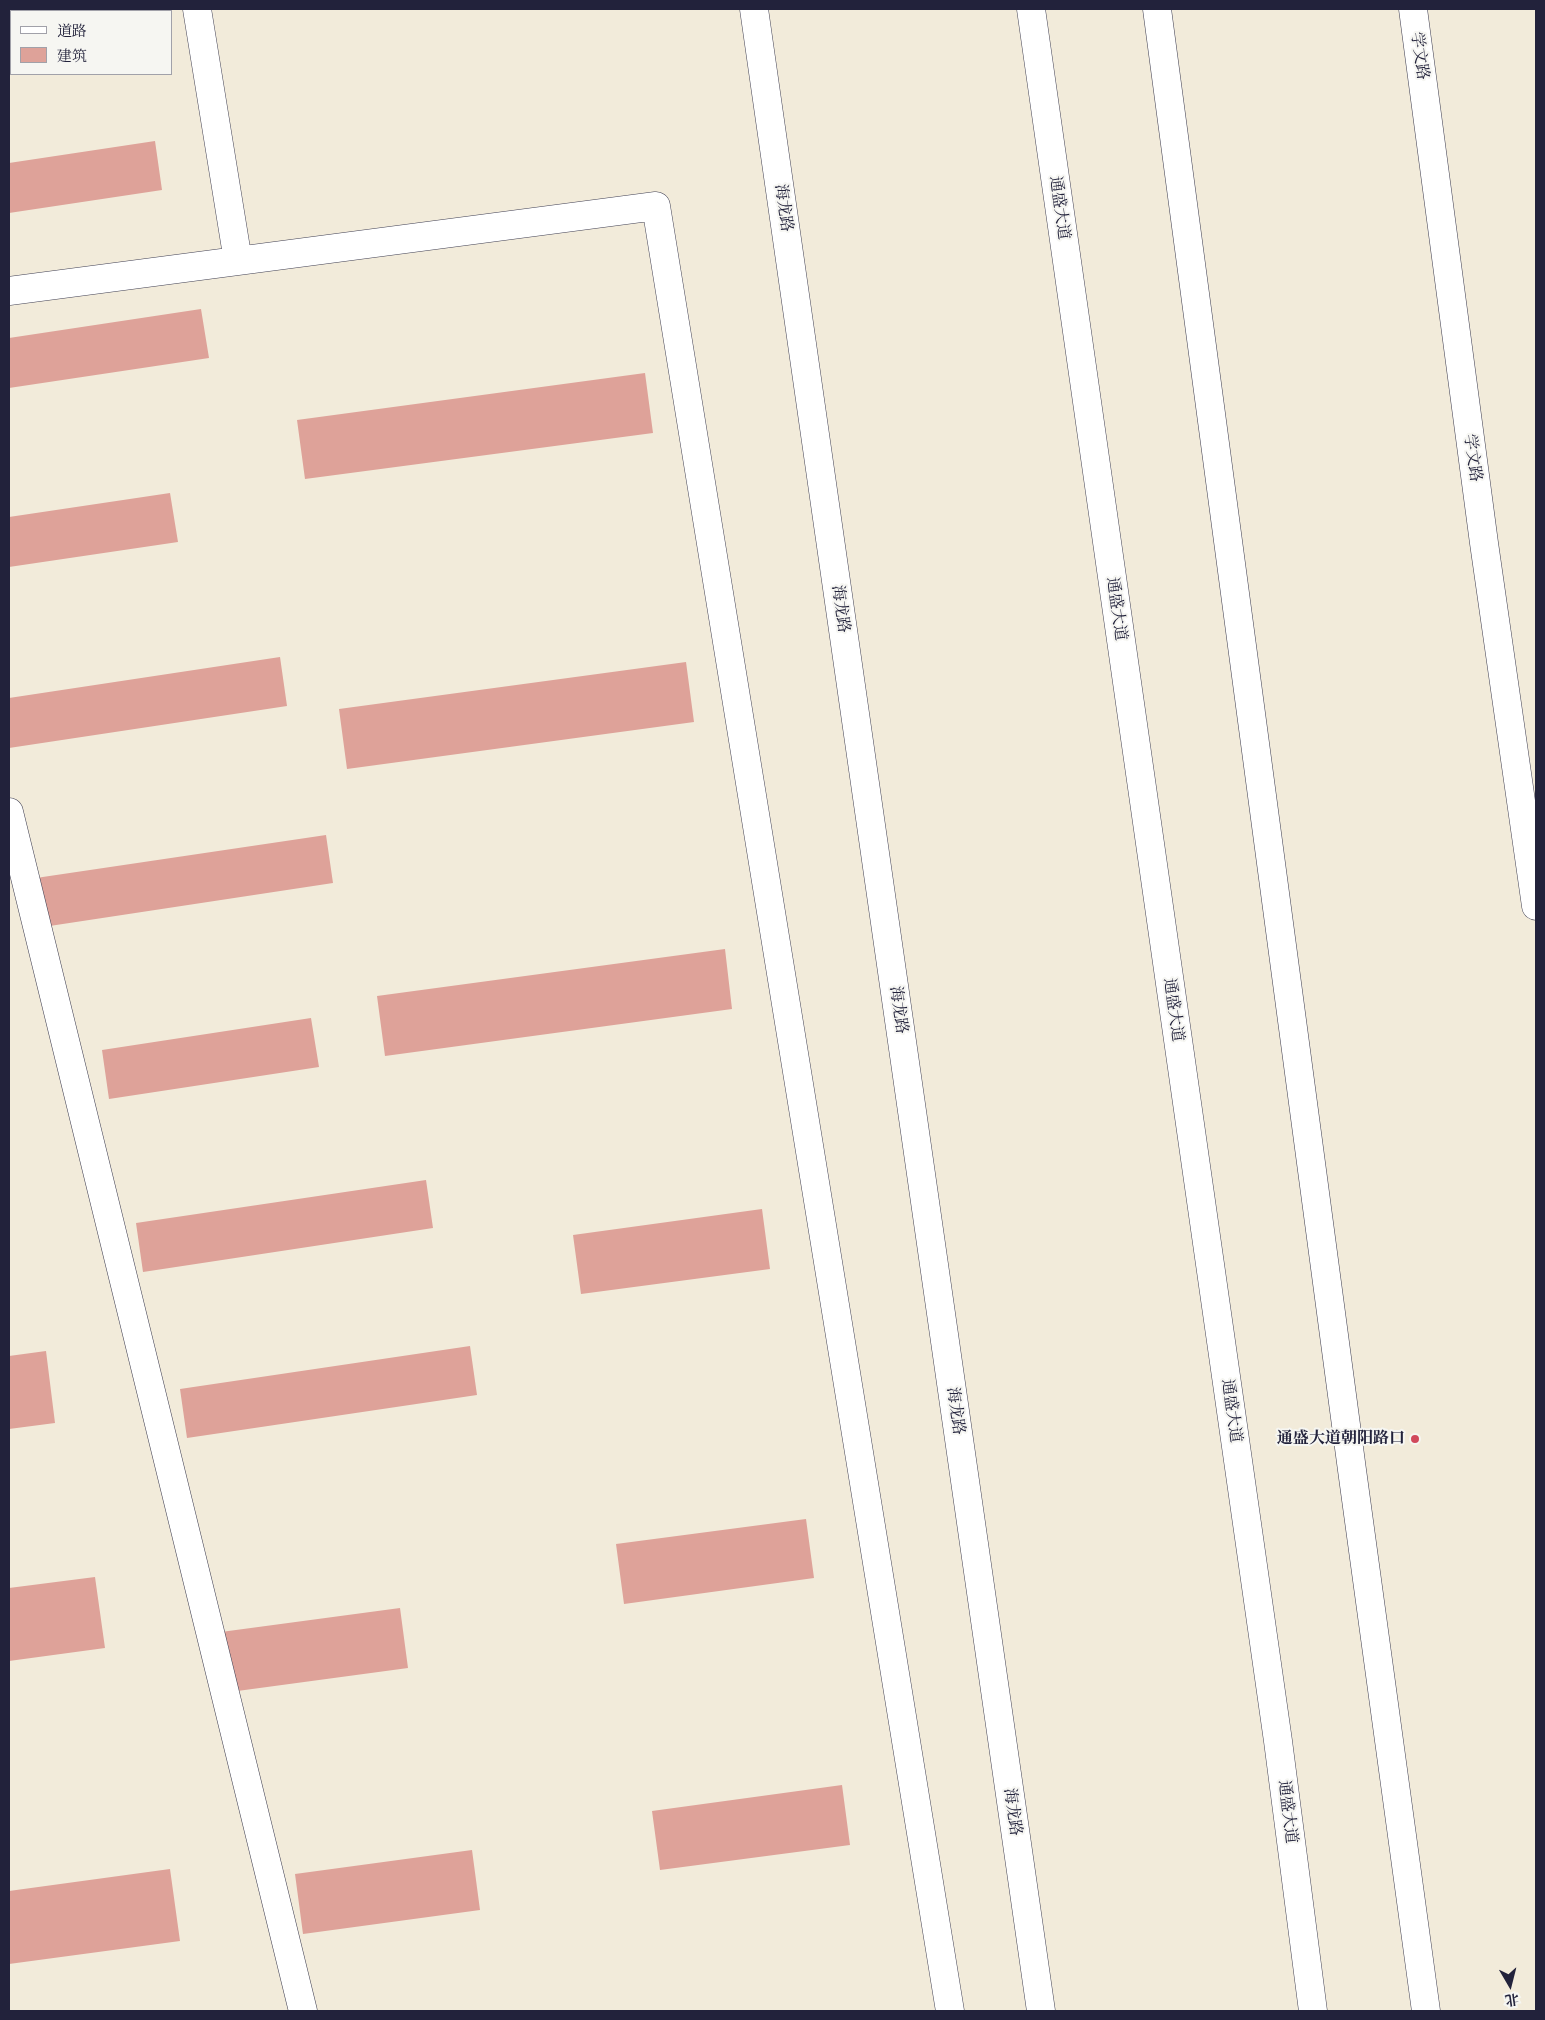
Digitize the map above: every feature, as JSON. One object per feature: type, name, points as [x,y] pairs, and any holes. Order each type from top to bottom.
[{"type":"street","points":[[197,9],[238,261]]},
{"type":"street","name":"海龙路","points":[[754,9],[1041,2011]]},
{"type":"street","name":"通盛大道","points":[[1031,9],[1275,1721],[1313,2011]]},
{"type":"street","points":[[1157,9],[1350,1460],[1426,2011]]},
{"type":"street","name":"学文路","points":[[1412,9],[1481,524],[1536,906]]},
{"type":"street","points":[[9,291],[656,206],[950,2011]]},
{"type":"street","points":[[9,812],[303,2011]]},
{"type":"building","points":[[155,141],[162,190],[9,213],[9,163]]},
{"type":"building","points":[[201,309],[209,358],[9,388],[9,338]]},
{"type":"building","points":[[645,373],[653,433],[305,479],[297,420]]},
{"type":"building","points":[[170,493],[178,542],[9,567],[9,517]]},
{"type":"building","points":[[280,657],[287,706],[9,748],[9,698]]},
{"type":"building","points":[[686,662],[694,722],[347,769],[339,709]]},
{"type":"building","points":[[326,835],[333,883],[43,927],[36,878]]},
{"type":"building","points":[[725,949],[732,1009],[385,1056],[377,996]]},
{"type":"building","points":[[311,1018],[319,1067],[109,1099],[102,1050]]},
{"type":"building","points":[[426,1180],[433,1228],[143,1272],[136,1223]]},
{"type":"building","points":[[762,1209],[770,1269],[581,1294],[573,1235]]},
{"type":"building","points":[[470,1346],[477,1395],[187,1438],[180,1389]]},
{"type":"building","points":[[46,1351],[55,1423],[9,1429],[9,1356]]},
{"type":"building","points":[[806,1519],[814,1578],[624,1604],[616,1544]]},
{"type":"building","points":[[95,1577],[105,1648],[9,1661],[9,1588]]},
{"type":"building","points":[[400,1608],[408,1668],[230,1692],[221,1632]]},
{"type":"building","points":[[842,1785],[850,1845],[660,1870],[652,1811]]},
{"type":"building","points":[[472,1850],[480,1910],[303,1934],[295,1874]]},
{"type":"building","points":[[170,1869],[180,1941],[9,1964],[9,1891]]},
{"type":"place","name":"通盛大道朝阳路口","points":[[1415,1439]]}]
